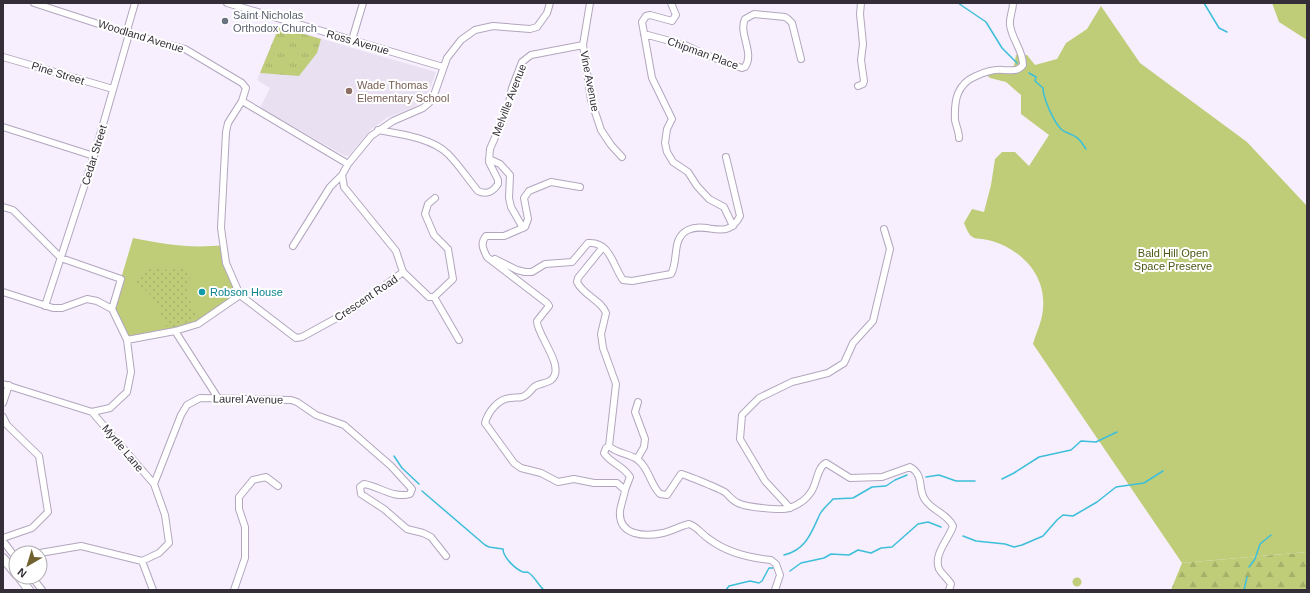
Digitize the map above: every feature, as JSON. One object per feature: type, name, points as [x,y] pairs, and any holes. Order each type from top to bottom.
[{"type":"street","name":"Woodland Avenue","points":[[34,3],[129,34],[185,49],[242,83],[246,88],[242,101]]},
{"type":"street","name":"Cedar Street","points":[[45,306],[94,156],[129,34],[128,27],[135,3]]},
{"type":"street","name":"Ross Avenue","points":[[228,3],[443,67]]},
{"type":"street","points":[[352,40],[363,3]]},
{"type":"street","points":[[293,246],[327,191],[342,175],[348,164],[378,130],[393,121],[423,108],[429,103],[434,96],[443,67],[454,49],[475,30],[493,26],[530,29],[537,27],[547,13],[550,3]]},
{"type":"street","points":[[583,45],[590,3]]},
{"type":"street","points":[[672,3],[676,15],[672,21],[668,22],[646,16],[642,22],[652,78],[672,119],[667,129],[664,143],[673,162],[688,172],[697,186],[709,199],[724,207],[733,226]]},
{"type":"street","points":[[858,86],[863,84],[864,81],[861,60],[863,44],[860,14],[861,3]]},
{"type":"street","points":[[959,138],[959,130],[955,121],[957,95],[961,86],[968,79],[990,70],[1015,70],[1020,69],[1023,65],[1023,59],[1010,26],[1013,3]]},
{"type":"street","name":"Chipman Place","points":[[644,34],[685,45],[706,55],[742,68],[745,67],[748,62],[743,29],[745,19],[754,14],[785,17],[792,23],[801,59]]},
{"type":"street","name":"Vine Avenue","points":[[583,45],[591,100],[601,130],[611,145],[622,157]]},
{"type":"street","name":"Melville Avenue","points":[[489,159],[490,149],[508,107],[512,88],[525,58],[567,47],[583,45]]},
{"type":"street","name":"Pine Street","points":[[3,57],[113,89]]},
{"type":"street","points":[[242,101],[348,164]]},
{"type":"street","name":"Crescent Road","points":[[242,101],[228,123],[226,132],[221,228],[226,263],[240,295],[298,339],[353,310],[403,272],[396,251],[344,187],[342,175]]},
{"type":"street","points":[[3,127],[94,156]]},
{"type":"street","points":[[378,130],[422,141],[438,147],[448,153],[478,191],[483,193],[489,193],[498,184],[498,180],[490,165],[489,159]]},
{"type":"street","points":[[487,257],[517,270],[532,272],[546,264],[572,262],[588,243],[594,243],[603,247],[608,252],[623,280],[632,282],[671,274],[676,267],[676,250],[680,238],[688,230],[700,228],[723,230],[733,226],[740,216],[726,157]]},
{"type":"street","points":[[489,159],[500,164],[510,175],[509,198],[511,207],[523,228]]},
{"type":"street","points":[[580,187],[551,182],[529,191],[524,198],[528,219],[523,228],[504,236],[486,236],[482,240],[482,246],[487,257],[547,302],[549,306],[537,321],[537,327],[550,347],[555,371],[554,378],[539,385],[524,396],[510,398],[499,402],[487,417],[485,423],[514,463],[521,468],[541,473],[558,482],[574,479],[594,483],[617,483],[625,490]]},
{"type":"street","points":[[434,297],[452,278],[448,249],[434,235],[425,214],[428,204],[435,198]]},
{"type":"street","points":[[3,207],[12,210],[61,258],[121,279],[112,309]]},
{"type":"street","points":[[790,508],[765,481],[740,439],[742,415],[759,398],[792,382],[828,373],[844,363],[853,344],[873,321],[890,248],[884,229]]},
{"type":"street","points":[[603,247],[578,278],[577,282],[584,293],[598,303],[606,313],[602,330],[603,348],[616,384],[609,446],[606,448],[604,453],[607,458],[626,471],[630,477],[620,511],[621,522],[625,529],[638,534],[664,533],[689,524],[696,526],[709,540],[733,552],[771,560],[776,564],[780,575],[774,590]]},
{"type":"street","points":[[403,272],[426,296],[434,297]]},
{"type":"street","points":[[3,292],[45,306],[62,308],[81,300],[92,299],[112,309],[127,340],[131,372],[127,392],[110,408],[92,412],[6,385],[3,403]]},
{"type":"street","points":[[127,340],[198,324],[240,295]]},
{"type":"street","points":[[434,297],[459,340]]},
{"type":"street","points":[[175,330],[218,398]]},
{"type":"street","name":"Laurel Avenue","points":[[154,484],[184,409],[196,399],[218,398],[291,400],[316,415],[344,425],[390,466],[412,489],[410,494],[403,495],[364,484],[360,487],[361,494],[407,529],[423,533],[431,537],[446,556]]},
{"type":"street","points":[[637,459],[644,447],[645,439],[635,412],[638,402]]},
{"type":"street","name":"Myrtle Lane","points":[[92,412],[154,484]]},
{"type":"street","points":[[3,417],[7,425],[39,456],[48,512],[32,528],[3,538]]},
{"type":"street","points":[[609,446],[637,459],[645,468],[660,494],[667,494],[681,474],[684,474],[721,490],[741,505],[774,510],[790,508],[806,499],[811,493],[822,466],[826,463],[850,478],[882,477],[910,468],[919,475],[924,498],[945,516],[953,526],[944,541],[938,564],[940,570],[951,584],[948,590]]},
{"type":"street","points":[[234,590],[245,558],[245,527],[239,509],[239,497],[248,485],[257,478],[266,477],[278,486]]},
{"type":"street","points":[[48,552],[82,546],[142,561],[159,553],[170,543],[165,515],[154,484]]},
{"type":"street","points":[[142,561],[153,590]]},
{"type":"shaded area","name":"Wade Thomas Elementary School","points":[[279,26],[436,72],[428,94],[423,101],[410,109],[388,117],[371,129],[349,155],[345,156],[260,108],[270,88],[257,80]]},
{"type":"green space","points":[[1272,3],[1307,3],[1307,40],[1279,22]]},
{"type":"green space","name":"Bald Hill Open Space Preserve","points":[[1101,6],[1140,63],[1247,142],[1307,206],[1307,552],[1182,563],[1033,344],[1041,320],[1043,306],[1039,281],[1033,270],[1026,261],[1005,246],[992,241],[972,237],[964,223],[972,209],[984,212],[991,185],[995,159],[1002,152],[1015,152],[1029,166],[1049,135],[1021,114],[1021,95],[1006,82],[990,78],[984,73],[1014,66],[1016,55],[1027,55],[1035,65],[1057,59],[1066,43],[1087,29]]},
{"type":"green space","points":[[279,27],[321,39],[317,53],[299,76],[260,73]]},
{"type":"green space","points":[[133,238],[189,246],[223,245],[226,263],[240,295],[198,324],[127,340],[112,309]]},
{"type":"green space","points":[[152,266],[161,270],[180,267],[187,271],[190,278],[190,283],[186,294],[199,317],[178,326],[167,328],[155,301],[146,290],[134,283]]},
{"type":"green space","points":[[1307,552],[1307,590],[1171,590],[1182,563]]},
{"type":"green space","points":[[1077,577],[1082,582],[1077,587],[1072,582]]},
{"type":"waterway","points":[[958,3],[986,22],[1002,48],[1017,63]]},
{"type":"waterway","points":[[1204,3],[1219,28],[1227,32]]},
{"type":"waterway","points":[[1029,73],[1036,77],[1035,81],[1043,88],[1047,104],[1059,127],[1077,138],[1086,149]]},
{"type":"waterway","points":[[1002,479],[1039,457],[1071,450],[1081,441],[1096,442],[1117,432]]},
{"type":"waterway","points":[[394,456],[402,468],[419,484]]},
{"type":"waterway","points":[[963,536],[976,541],[1005,544],[1014,547],[1022,545],[1043,536],[1063,515],[1073,516],[1097,502],[1116,487],[1144,483],[1163,471]]},
{"type":"waterway","points":[[784,555],[791,553],[802,545],[810,535],[821,512],[833,499],[853,498],[872,487],[886,486],[907,475]]},
{"type":"waterway","points":[[926,477],[939,475],[956,481],[975,481]]},
{"type":"waterway","points":[[422,491],[485,545],[503,549],[505,556],[513,566],[531,575],[544,590]]},
{"type":"waterway","points":[[790,571],[801,563],[824,558],[831,554],[849,555],[858,550],[871,553],[881,548],[892,547],[918,524],[928,522],[941,527]]},
{"type":"waterway","points":[[1249,567],[1255,559],[1260,544],[1271,535]]},
{"type":"waterway","points":[[726,590],[729,586],[750,581],[759,583],[762,581],[769,568],[773,568]]},
{"type":"waterway","points":[[1244,590],[1247,577]]},
{"type":"place","name":"Saint Nicholas Orthodox Church","points":[[225,21]]},
{"type":"place","name":"Wade Thomas Elementary School","points":[[349,91]]},
{"type":"place","name":"Robson House","points":[[202,292]]}]
